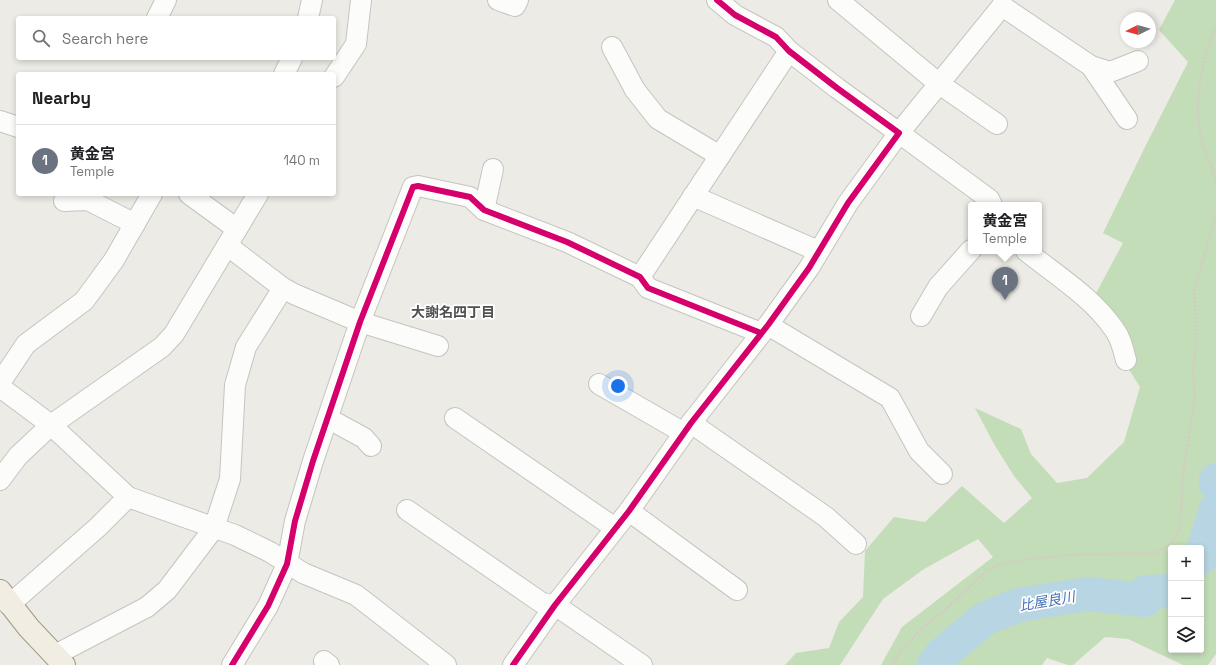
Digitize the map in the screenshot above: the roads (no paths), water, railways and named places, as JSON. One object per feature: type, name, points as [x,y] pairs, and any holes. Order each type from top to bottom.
[{"type":"main road","points":[[5,598],[59,660]]},
{"type":"street","points":[[158,16],[166,0]]},
{"type":"street","points":[[308,16],[312,0]]},
{"type":"street","points":[[336,75],[356,44],[361,0]]},
{"type":"street","points":[[498,0],[515,6],[518,0]]},
{"type":"street","points":[[716,0],[735,15],[776,37],[789,51],[989,199],[990,202]]},
{"type":"street","points":[[838,0],[938,83],[997,124]]},
{"type":"street","points":[[513,665],[555,605],[628,511],[688,428],[809,268],[848,203],[899,133],[1004,3],[1091,66],[1110,72],[1138,61]]},
{"type":"street","points":[[612,47],[635,90],[658,119],[720,156]]},
{"type":"street","points":[[640,277],[789,51]]},
{"type":"street","points":[[285,72],[291,60]]},
{"type":"street","points":[[1091,66],[1127,119]]},
{"type":"street","points":[[0,121],[16,126]]},
{"type":"street","points":[[484,210],[493,169]]},
{"type":"street","points":[[232,665],[268,606],[286,564],[295,520],[312,461],[329,419],[360,322],[413,187],[418,186],[470,197],[484,210],[567,242],[640,277],[648,288],[764,329],[890,398],[919,451],[942,474]]},
{"type":"street","points":[[0,383],[26,344],[84,301],[114,260],[151,196]]},
{"type":"street","points":[[197,196],[212,200],[233,237],[283,288],[360,322],[438,346]]},
{"type":"street","points":[[0,480],[18,456],[51,424],[162,346],[174,334],[257,196]]},
{"type":"street","points":[[693,196],[818,252]]},
{"type":"street","points":[[64,201],[88,200],[135,224]]},
{"type":"street","points":[[922,316],[938,287],[968,253]]},
{"type":"street","points":[[1030,254],[1084,297],[1105,319],[1114,329],[1122,343],[1126,360]]},
{"type":"street","points":[[59,660],[147,607],[167,590],[214,528],[230,479],[235,385],[246,347],[283,288]]},
{"type":"street","points":[[599,384],[688,428],[826,517],[856,544]]},
{"type":"street","points":[[0,387],[51,424],[128,497],[214,528],[253,544],[286,564],[356,595],[446,665]]},
{"type":"street","points":[[456,418],[615,528]]},
{"type":"street","points":[[329,419],[364,438],[371,446]]},
{"type":"street","points":[[5,598],[98,527],[128,497]]},
{"type":"street","points":[[407,510],[542,603],[555,605],[642,665]]},
{"type":"street","points":[[628,511],[737,590]]},
{"type":"waterway","name":"比屋良川","points":[[1204,548],[1216,509]]},
{"type":"waterway","name":"比屋良川","points":[[934,665],[941,655],[984,619],[1018,605],[1087,594],[1145,600],[1145,592],[1168,591]]},
{"type":"place","name":"黄金宮","points":[[1005,300]]},
{"type":"district","name":"大謝名四丁目","points":[[453,312]]}]
